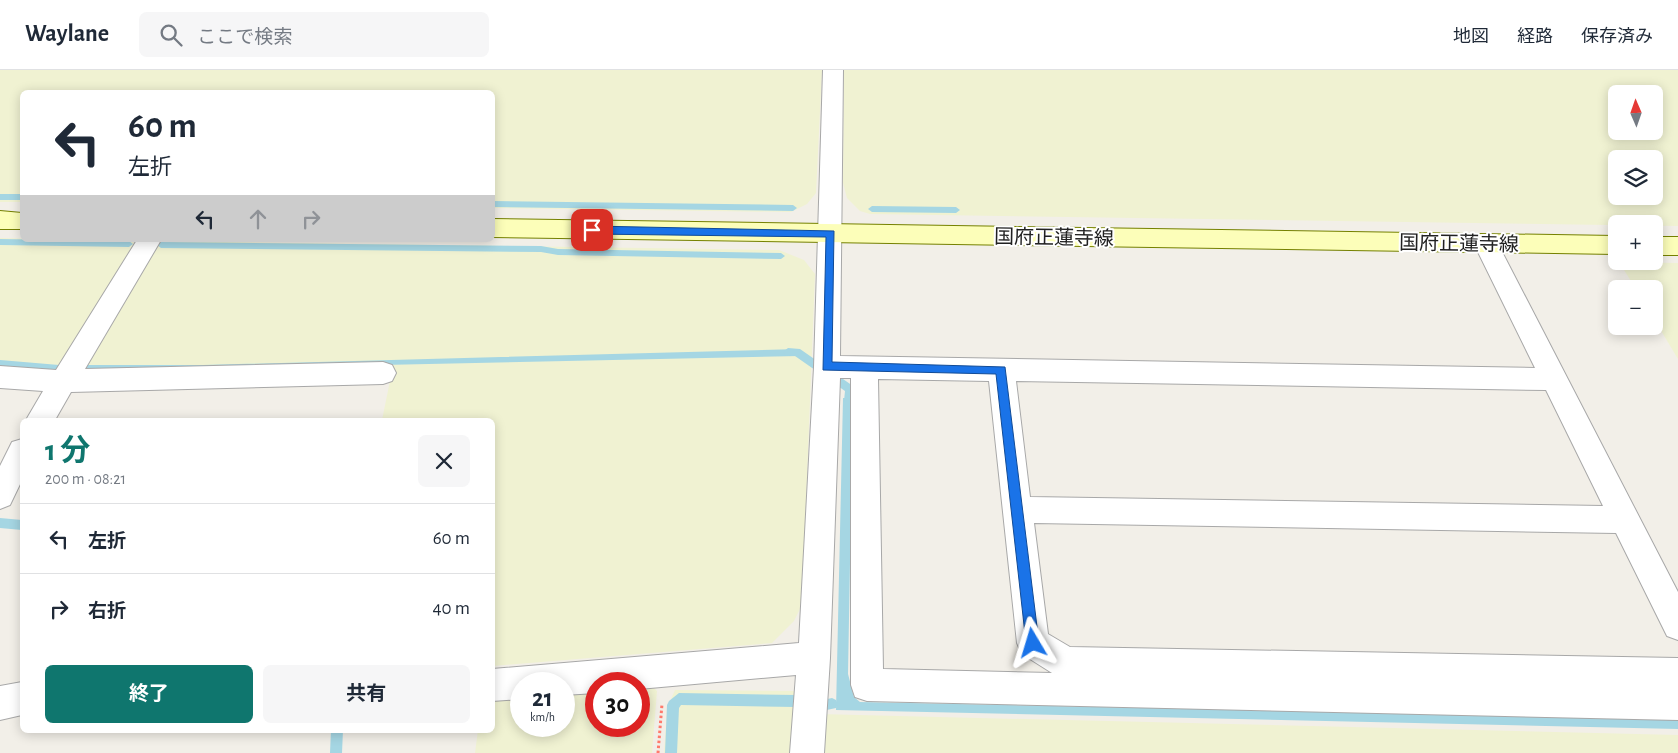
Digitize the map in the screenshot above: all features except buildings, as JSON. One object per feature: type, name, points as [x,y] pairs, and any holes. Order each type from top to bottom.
[{"type":"main road","points":[[0,220],[20,220]]},
{"type":"main road","name":"国府正蓮寺線","points":[[495,228],[1608,245]]},
{"type":"main road","points":[[1663,246],[1678,246]]},
{"type":"street","points":[[807,753],[814,658],[827,367],[833,70]]},
{"type":"street","points":[[41,418],[148,242]]},
{"type":"street","points":[[1486,244],[1678,626]]},
{"type":"street","points":[[827,367],[1554,379]]},
{"type":"street","points":[[864,368],[868,685],[1678,703]]},
{"type":"street","points":[[1001,370],[1033,643],[1066,663],[1678,674]]},
{"type":"street","points":[[0,377],[62,381],[383,373]]},
{"type":"street","points":[[0,496],[20,455]]},
{"type":"street","points":[[1017,510],[1625,520]]},
{"type":"street","points":[[495,684],[814,658]]},
{"type":"street","points":[[0,703],[20,700]]},
{"type":"path","points":[[658,753],[664,671]]},
{"type":"green space","points":[[0,70],[822,70],[816,193],[807,204],[791,212],[495,208],[495,90],[20,90],[20,202],[0,202]]},
{"type":"green space","points":[[844,70],[1678,70],[1678,226],[1663,226],[1663,215],[1608,215],[1608,225],[870,214],[860,211],[847,198],[843,183]]},
{"type":"green space","points":[[0,238],[20,238],[20,242],[136,243],[59,376],[0,372]]},
{"type":"green space","points":[[157,242],[779,250],[804,260],[815,274],[802,605],[794,621],[772,643],[495,666],[495,418],[382,418],[392,371],[73,376]]},
{"type":"green space","points":[[1663,263],[1678,263],[1678,359],[1663,334],[1663,280],[1630,280],[1624,270],[1663,270]]},
{"type":"green space","points":[[651,685],[657,691],[652,753],[475,753],[478,733],[495,733],[495,699],[510,697],[510,737],[575,737],[575,692],[585,691],[585,737],[650,737]]},
{"type":"green space","points":[[675,690],[800,691],[797,753],[664,753],[667,708]]},
{"type":"green space","points":[[818,714],[1678,735],[1678,753],[817,753]]},
{"type":"water","points":[[800,349],[800,356],[54,372],[0,367],[0,360],[59,365],[203,365]]},
{"type":"water","points":[[843,398],[853,398],[848,674],[854,697],[860,702],[1678,719],[1678,729],[836,710]]},
{"type":"waterway","points":[[0,197],[20,197]]},
{"type":"waterway","points":[[495,204],[793,208]]},
{"type":"waterway","points":[[872,209],[956,210]]},
{"type":"waterway","points":[[0,242],[129,244]]},
{"type":"waterway","points":[[161,245],[541,249],[558,252],[781,256]]},
{"type":"waterway","points":[[788,352],[797,352],[850,389],[848,411]]},
{"type":"waterway","points":[[0,523],[20,525]]},
{"type":"waterway","points":[[671,753],[673,705],[679,699],[796,701]]},
{"type":"waterway","points":[[822,705],[832,704]]},
{"type":"waterway","points":[[336,753],[337,733]]},
{"type":"route","points":[[592,230],[831,234],[827,367],[1001,370],[1033,643]]}]
